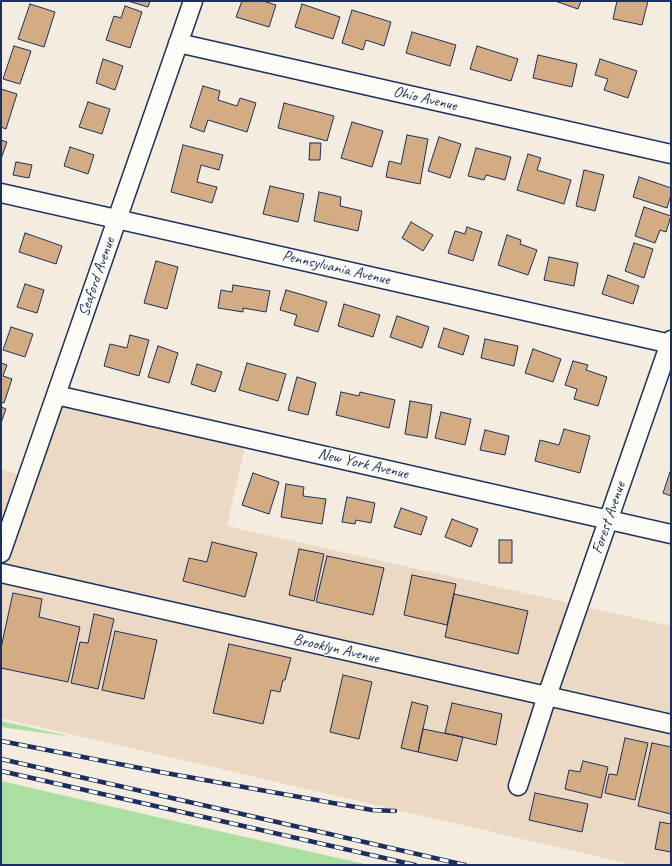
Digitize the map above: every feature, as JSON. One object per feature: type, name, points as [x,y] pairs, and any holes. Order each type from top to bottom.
[{"type":"street","name":"Seaford Avenue","points":[[1,553],[193,1]]},
{"type":"street","name":"Ohio Avenue","points":[[178,43],[671,154]]},
{"type":"street","name":"Pennsylvania Avenue","points":[[1,194],[671,342]]},
{"type":"street","name":"Forest Avenue","points":[[518,786],[608,520],[671,342]]},
{"type":"street","name":"New York Avenue","points":[[56,395],[671,534]]},
{"type":"street","name":"Brooklyn Avenue","points":[[1,573],[671,724]]},
{"type":"shaded area","points":[[54,401],[245,447],[227,526],[671,626],[671,865],[634,865],[1,718],[1,469],[32,479]]},
{"type":"green space","points":[[1,721],[73,737],[1,727]]},
{"type":"green space","points":[[1,781],[170,820],[369,865],[1,865]]},
{"type":"building","points":[[128,1],[150,1],[148,7]]},
{"type":"building","points":[[242,1],[263,1],[276,5],[269,27],[236,17]]},
{"type":"building","points":[[555,1],[581,1],[578,9]]},
{"type":"building","points":[[617,1],[648,1],[642,25],[613,19]]},
{"type":"building","points":[[30,4],[55,12],[44,47],[18,39]]},
{"type":"building","points":[[302,4],[340,17],[333,39],[295,27]]},
{"type":"building","points":[[125,6],[142,12],[130,48],[106,40],[114,16],[121,18]]},
{"type":"building","points":[[352,10],[391,22],[384,46],[366,40],[363,50],[342,43]]},
{"type":"building","points":[[412,32],[456,45],[450,66],[406,53]]},
{"type":"building","points":[[14,46],[31,51],[20,84],[3,79]]},
{"type":"building","points":[[477,46],[518,59],[511,81],[470,69]]},
{"type":"building","points":[[538,55],[577,64],[572,87],[533,78]]},
{"type":"building","points":[[103,59],[123,66],[115,90],[96,83]]},
{"type":"building","points":[[600,59],[637,71],[628,98],[604,90],[608,79],[595,75]]},
{"type":"building","points":[[203,86],[220,91],[218,100],[237,106],[240,98],[256,103],[247,132],[208,120],[204,132],[190,127]]},
{"type":"building","points":[[1,89],[17,94],[6,129],[1,127]]},
{"type":"building","points":[[88,102],[110,109],[102,134],[79,127]]},
{"type":"building","points":[[284,103],[334,116],[327,141],[278,128]]},
{"type":"building","points":[[352,122],[383,131],[372,167],[341,158]]},
{"type":"building","points":[[407,135],[428,139],[420,184],[386,177],[389,161],[401,164]]},
{"type":"building","points":[[439,137],[461,144],[450,178],[428,171]]},
{"type":"building","points":[[1,140],[7,142],[1,159]]},
{"type":"building","points":[[310,143],[321,143],[320,160],[309,160]]},
{"type":"building","points":[[183,145],[223,155],[219,170],[201,165],[197,182],[217,187],[212,203],[171,192]]},
{"type":"building","points":[[70,147],[94,155],[88,174],[64,166]]},
{"type":"building","points":[[476,148],[511,157],[505,180],[486,175],[484,180],[468,176]]},
{"type":"building","points":[[528,154],[541,158],[537,170],[571,180],[564,204],[517,190]]},
{"type":"building","points":[[16,162],[32,165],[29,178],[13,175]]},
{"type":"building","points":[[584,170],[604,175],[595,211],[576,206]]},
{"type":"building","points":[[639,177],[671,188],[671,195],[667,208],[633,197]]},
{"type":"building","points":[[270,186],[304,194],[298,222],[263,214]]},
{"type":"building","points":[[319,192],[341,197],[340,206],[362,211],[358,231],[314,221]]},
{"type":"building","points":[[644,207],[671,216],[666,232],[660,230],[655,243],[635,236]]},
{"type":"building","points":[[411,222],[433,235],[423,251],[402,238]]},
{"type":"building","points":[[467,227],[482,232],[473,261],[448,253],[455,231],[465,234]]},
{"type":"building","points":[[25,233],[62,246],[56,264],[19,252]]},
{"type":"building","points":[[507,235],[521,240],[520,244],[537,250],[528,275],[498,265]]},
{"type":"building","points":[[634,243],[653,249],[644,278],[625,271]]},
{"type":"building","points":[[549,257],[578,263],[574,286],[544,280]]},
{"type":"building","points":[[156,261],[178,267],[167,309],[144,303]]},
{"type":"building","points":[[608,275],[639,286],[633,304],[602,294]]},
{"type":"building","points":[[25,284],[44,290],[37,313],[17,307]]},
{"type":"building","points":[[233,285],[270,291],[266,312],[243,308],[243,312],[218,308],[221,290],[232,292]]},
{"type":"building","points":[[286,290],[327,302],[318,332],[294,325],[297,315],[280,310]]},
{"type":"building","points":[[344,304],[380,315],[373,337],[338,326]]},
{"type":"building","points":[[397,316],[429,327],[422,348],[390,337]]},
{"type":"building","points":[[11,327],[33,334],[25,357],[3,350]]},
{"type":"building","points":[[444,328],[469,336],[463,355],[438,347]]},
{"type":"building","points":[[130,335],[149,340],[139,376],[104,366],[110,344],[127,348]]},
{"type":"building","points":[[485,339],[518,346],[514,366],[481,358]]},
{"type":"building","points":[[158,346],[178,353],[169,383],[148,377]]},
{"type":"building","points":[[533,349],[561,359],[553,382],[525,373]]},
{"type":"building","points":[[573,361],[588,365],[586,370],[607,377],[598,406],[574,399],[577,389],[565,385]]},
{"type":"building","points":[[1,363],[7,365],[3,376],[12,379],[4,403],[1,402]]},
{"type":"building","points":[[247,363],[286,374],[278,401],[239,390]]},
{"type":"building","points":[[197,364],[222,372],[215,392],[191,384]]},
{"type":"building","points":[[297,377],[316,383],[308,415],[288,410]]},
{"type":"building","points":[[341,392],[359,396],[360,392],[395,400],[389,428],[336,415]]},
{"type":"building","points":[[410,401],[432,405],[427,438],[405,434]]},
{"type":"building","points":[[1,407],[6,409],[1,423]]},
{"type":"building","points":[[441,412],[471,419],[465,445],[435,438]]},
{"type":"building","points":[[564,429],[590,436],[580,473],[535,461],[540,440],[559,445]]},
{"type":"building","points":[[485,430],[509,436],[505,455],[480,450]]},
{"type":"building","points":[[671,469],[671,496],[663,493]]},
{"type":"building","points":[[253,473],[279,482],[269,514],[242,505]]},
{"type":"building","points":[[286,484],[304,487],[303,496],[326,499],[322,524],[281,517]]},
{"type":"building","points":[[347,497],[375,503],[371,523],[356,520],[355,524],[342,522]]},
{"type":"building","points":[[401,508],[427,517],[421,535],[394,527]]},
{"type":"building","points":[[452,519],[478,529],[471,547],[445,537]]},
{"type":"building","points":[[499,540],[512,540],[512,563],[499,563]]},
{"type":"building","points":[[212,542],[257,553],[245,597],[183,581],[189,558],[207,562]]},
{"type":"building","points":[[299,549],[324,554],[314,601],[289,595]]},
{"type":"building","points":[[327,556],[384,568],[373,615],[316,602]]},
{"type":"building","points":[[412,575],[456,584],[447,625],[404,615]]},
{"type":"building","points":[[13,593],[42,599],[39,617],[80,627],[68,682],[1,668],[1,648]]},
{"type":"building","points":[[454,594],[528,611],[518,654],[445,637]]},
{"type":"building","points":[[94,614],[114,619],[98,689],[71,683],[80,642],[88,643]]},
{"type":"building","points":[[115,631],[157,640],[144,699],[102,690]]},
{"type":"building","points":[[229,644],[291,658],[280,692],[271,690],[263,724],[213,713]]},
{"type":"building","points":[[343,675],[372,682],[359,739],[330,732]]},
{"type":"building","points":[[412,702],[428,706],[418,752],[401,748]]},
{"type":"building","points":[[452,703],[502,714],[496,745],[445,733]]},
{"type":"building","points":[[423,729],[463,737],[457,761],[418,752]]},
{"type":"building","points":[[625,738],[648,743],[635,800],[605,793],[609,774],[617,775]]},
{"type":"building","points":[[652,743],[671,747],[671,814],[638,806]]},
{"type":"building","points":[[583,761],[608,767],[601,798],[565,789],[569,770],[580,772]]},
{"type":"building","points":[[535,793],[588,804],[582,832],[529,820]]},
{"type":"building","points":[[660,822],[671,824],[671,852],[655,849]]},
{"type":"railway","points":[[1,741],[160,772],[372,810],[395,811]]},
{"type":"railway","points":[[1,759],[465,865]]},
{"type":"railway","points":[[1,771],[415,865]]}]
